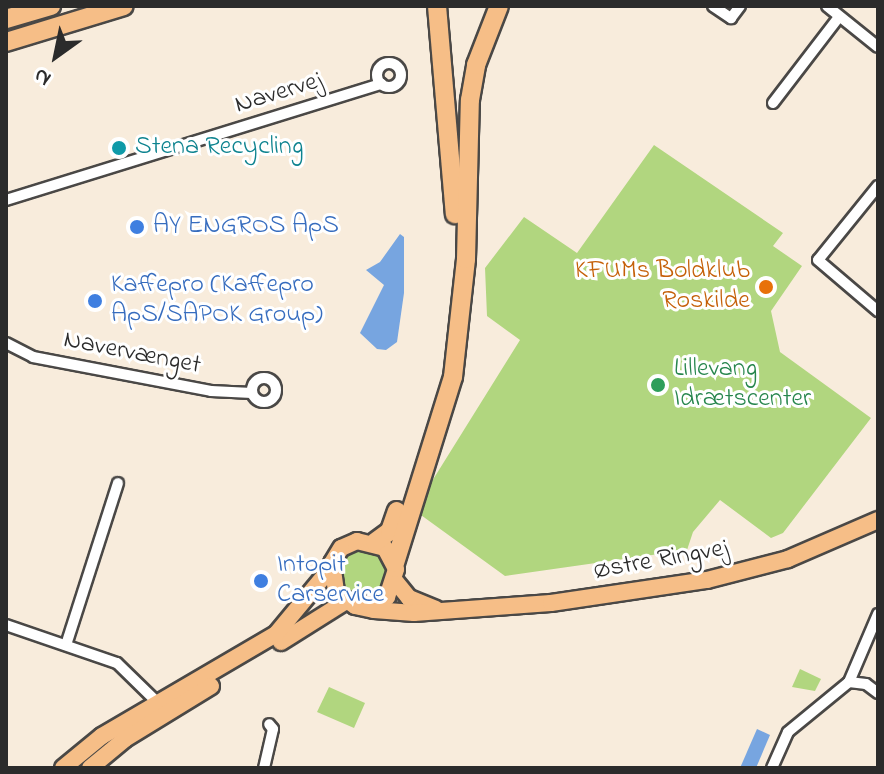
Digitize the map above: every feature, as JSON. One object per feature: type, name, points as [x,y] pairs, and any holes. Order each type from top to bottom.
[{"type":"highway","points":[[6,19],[51,6]]},
{"type":"highway","points":[[6,42],[124,6]]},
{"type":"highway","points":[[375,542],[390,531],[423,446],[441,391],[453,322],[454,197],[437,57],[437,6]]},
{"type":"highway","points":[[395,573],[453,377],[466,259],[470,100],[476,65],[499,6]]},
{"type":"main road","name":"Østre Ringvej","points":[[353,604],[442,611],[696,582],[788,559],[878,520]]},
{"type":"main road","points":[[63,768],[102,736],[276,634],[346,545],[375,542],[409,598],[442,611]]},
{"type":"main road","points":[[330,569],[333,587],[353,604]]},
{"type":"main road","points":[[90,768],[166,712],[353,604],[383,600],[395,573]]},
{"type":"street","points":[[713,6],[731,18],[740,6]]},
{"type":"street","points":[[827,6],[878,47]]},
{"type":"street","points":[[773,103],[839,17]]},
{"type":"street","name":"Navervej","points":[[6,200],[381,84]]},
{"type":"street","points":[[878,186],[818,260],[878,311]]},
{"type":"street","name":"Navervænget","points":[[6,343],[33,357],[211,391],[252,393]]},
{"type":"street","points":[[66,645],[118,483]]},
{"type":"street","points":[[772,768],[788,732],[849,682],[878,614]]},
{"type":"street","points":[[6,625],[129,670],[157,702]]},
{"type":"street","points":[[849,682],[866,684],[878,693]]},
{"type":"street","points":[[264,768],[273,729],[269,724]]},
{"type":"green space","name":"Lillevang Idrætscenter","points":[[654,145],[783,233],[773,246],[802,266],[771,311],[780,352],[871,418],[783,533],[771,538],[720,500],[693,532],[687,550],[505,576],[414,510],[520,340],[487,316],[485,268],[524,217],[577,253]]},
{"type":"green space","points":[[364,549],[381,556],[388,573],[381,590],[364,597],[347,590],[340,573],[347,556]]},
{"type":"green space","points":[[800,669],[821,679],[815,691],[792,687]]},
{"type":"green space","points":[[329,687],[365,703],[354,728],[317,712]]},
{"type":"water","points":[[400,234],[404,237],[404,293],[397,342],[386,350],[377,349],[360,333],[384,285],[366,270],[380,262]]},
{"type":"water","points":[[757,729],[770,735],[756,768],[740,768]]},
{"type":"place","name":"Stena Recycling","points":[[119,148]]},
{"type":"place","name":"AY ENGROS ApS","points":[[137,227]]},
{"type":"place","name":"KFUMs Boldklub Roskilde","points":[[766,287]]},
{"type":"place","name":"Kaffepro (Kaffepro ApS/SAPOK Group)","points":[[95,301]]},
{"type":"place","name":"Lillevang Idrætscenter","points":[[658,385]]},
{"type":"place","name":"Intopit Carservice","points":[[261,581]]}]
